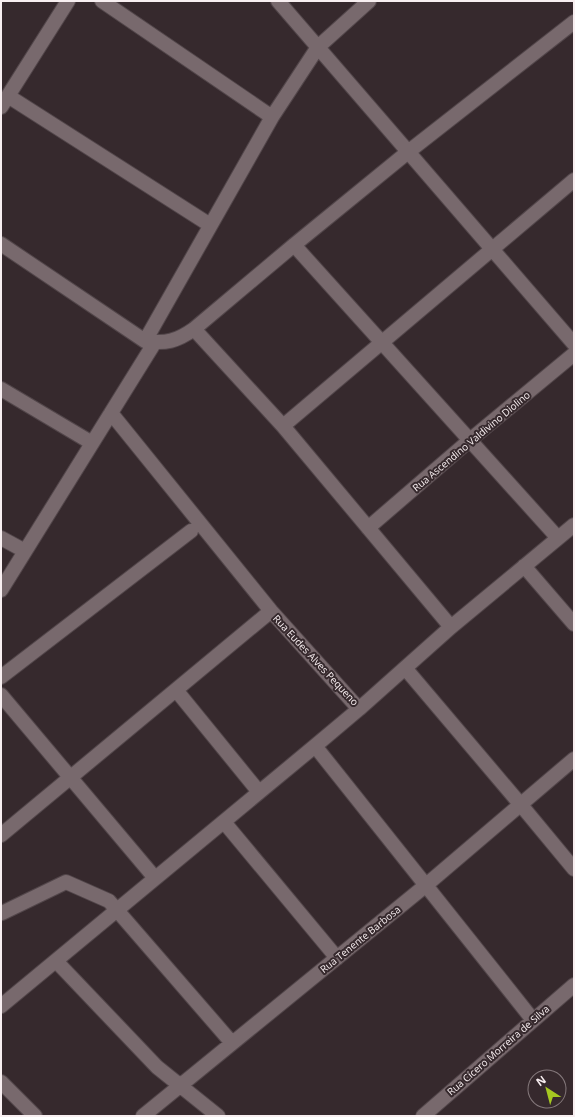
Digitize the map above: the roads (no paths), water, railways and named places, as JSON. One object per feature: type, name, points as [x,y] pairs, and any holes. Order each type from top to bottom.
[{"type":"street","points":[[68,1],[4,102],[210,225]]},
{"type":"street","points":[[102,1],[272,117]]},
{"type":"street","points":[[278,1],[574,344]]},
{"type":"street","points":[[1,590],[111,414],[210,225],[272,117],[318,47],[369,1]]},
{"type":"street","points":[[1,244],[150,342],[164,343],[186,335],[408,152],[574,22]]},
{"type":"street","points":[[284,426],[574,180]]},
{"type":"street","points":[[294,245],[558,538]]},
{"type":"street","points":[[194,329],[284,426],[451,627]]},
{"type":"street","name":"Rua Ascendino Valdivino Diolino","points":[[368,528],[470,440],[574,354]]},
{"type":"street","points":[[1,389],[92,443]]},
{"type":"street","name":"Rua Eudes Alves Pequeno","points":[[111,414],[271,611],[358,709],[451,627],[574,525]]},
{"type":"street","points":[[1,677],[191,531]]},
{"type":"street","points":[[1,538],[25,551]]},
{"type":"street","points":[[524,566],[574,624]]},
{"type":"street","points":[[1,835],[271,611]]},
{"type":"street","points":[[404,668],[574,869]]},
{"type":"street","points":[[176,690],[259,792]]},
{"type":"street","points":[[1,695],[155,878]]},
{"type":"street","points":[[1,1006],[358,709]]},
{"type":"street","points":[[315,746],[533,1020]]},
{"type":"street","name":"Rua Tenente Barbosa","points":[[143,1116],[425,886],[574,759]]},
{"type":"street","points":[[224,822],[337,958]]},
{"type":"street","points":[[1,912],[2,913],[66,882],[109,901],[232,1043]]},
{"type":"street","points":[[56,961],[157,1067],[218,1116]]},
{"type":"street","name":"Rua Cícero Morreira de Silva","points":[[423,1116],[574,985]]},
{"type":"street","points":[[1,1082],[35,1116]]}]
